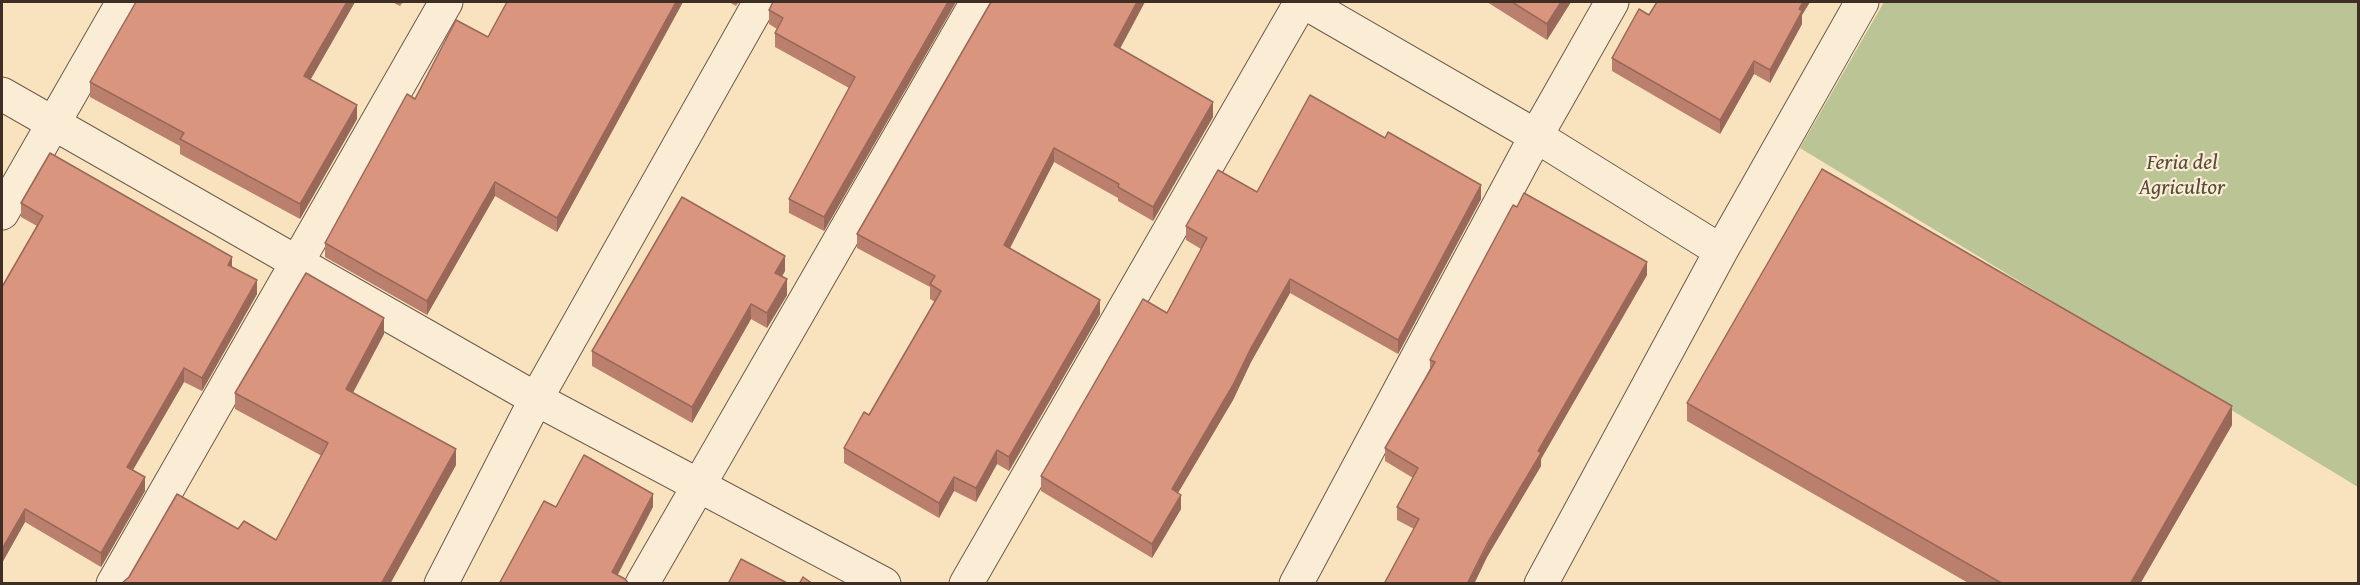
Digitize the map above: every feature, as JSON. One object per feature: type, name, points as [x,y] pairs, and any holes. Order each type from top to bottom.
[{"type":"street","points":[[2,213],[123,2]]},
{"type":"street","points":[[113,584],[446,2]]},
{"type":"street","points":[[441,584],[536,399],[760,2]]},
{"type":"street","points":[[642,584],[977,2]]},
{"type":"street","points":[[966,584],[1303,2],[1536,136],[1721,251]]},
{"type":"street","points":[[1296,584],[1536,136],[1612,2]]},
{"type":"street","points":[[1541,584],[1721,251],[1862,2]]},
{"type":"street","points":[[2,94],[536,399],[884,584]]},
{"type":"green space","name":"Feria del Agricultor","points":[[1884,2],[2358,2],[2358,487],[1800,148]]},
{"type":"building","points":[[136,2],[347,2],[304,76],[357,105],[300,204],[180,139],[184,133],[90,82]]},
{"type":"building","points":[[507,2],[676,2],[557,218],[495,182],[427,301],[325,243],[407,94],[415,99],[456,20],[488,37]]},
{"type":"building","points":[[773,2],[948,2],[824,217],[789,199],[855,77],[775,33],[783,18],[769,10]]},
{"type":"building","points":[[991,2],[1137,2],[1114,45],[1213,102],[1153,207],[1118,187],[1119,184],[1054,148],[1004,245],[1100,300],[1009,457],[997,450],[976,488],[954,477],[939,503],[844,448],[864,412],[869,415],[941,291],[930,284],[935,276],[857,234]]},
{"type":"building","points":[[1512,2],[1561,2],[1547,24]]},
{"type":"building","points":[[1657,2],[1803,2],[1799,9],[1802,11],[1770,70],[1754,61],[1720,120],[1612,58],[1639,9],[1649,15]]},
{"type":"building","points":[[1310,95],[1385,138],[1388,132],[1481,185],[1398,340],[1290,279],[1233,385],[1172,489],[1181,495],[1152,544],[1041,476],[1143,299],[1167,313],[1207,238],[1186,226],[1218,170],[1257,192]]},
{"type":"building","points":[[50,153],[232,257],[228,265],[257,280],[202,378],[184,368],[127,467],[145,477],[101,553],[25,509],[2,549],[2,287],[43,216],[21,203]]},
{"type":"building","points":[[1822,169],[2232,406],[2130,584],[2003,584],[1687,403]]},
{"type":"building","points":[[1524,193],[1647,262],[1538,451],[1541,453],[1487,544],[1467,584],[1384,584],[1419,519],[1397,507],[1418,468],[1385,448],[1435,362],[1430,360],[1513,205],[1517,207]]},
{"type":"building","points":[[682,197],[785,256],[775,273],[787,279],[767,313],[751,304],[692,407],[592,351]]},
{"type":"building","points":[[306,273],[384,318],[346,389],[456,449],[381,584],[121,584],[129,577],[177,494],[238,529],[244,521],[276,540],[328,443],[235,393]]},
{"type":"building","points":[[584,455],[653,494],[612,572],[629,584],[499,584],[544,501],[556,507]]},
{"type":"building","points":[[741,559],[789,584],[728,584]]},
{"type":"building","points":[[803,577],[813,584],[799,584]]}]
